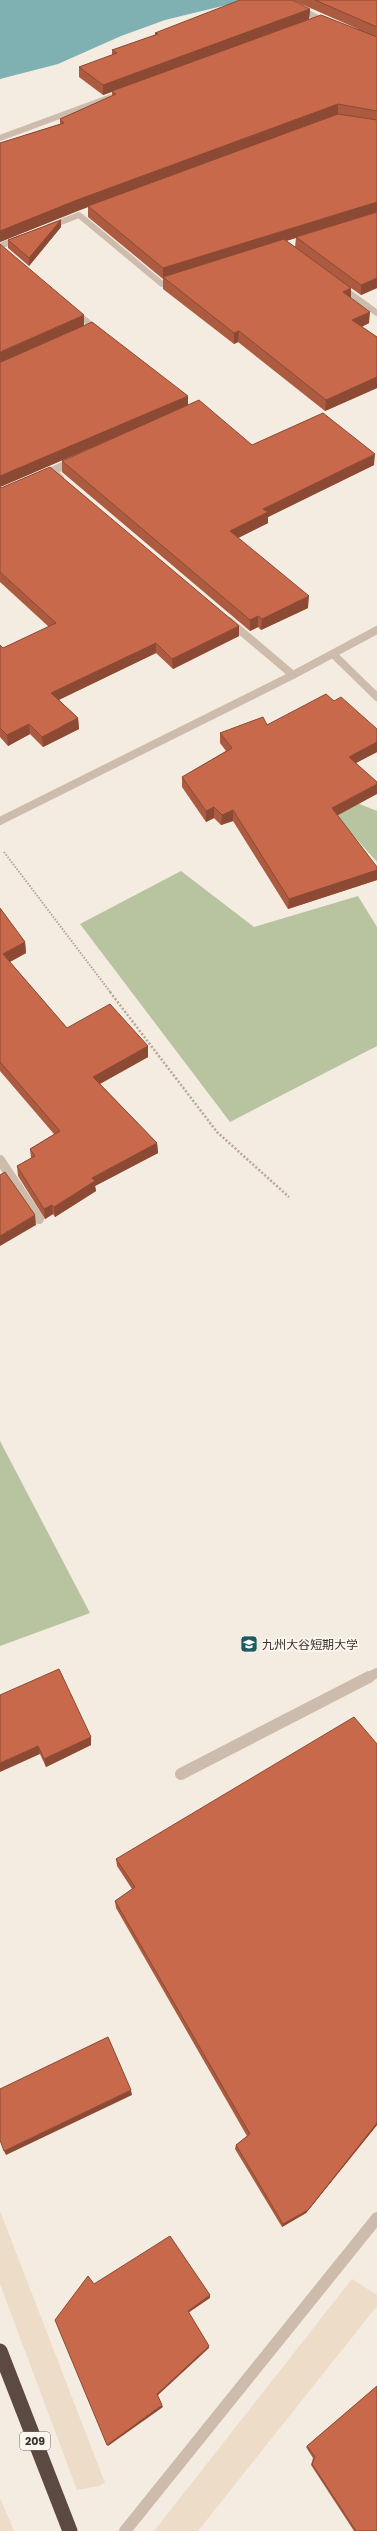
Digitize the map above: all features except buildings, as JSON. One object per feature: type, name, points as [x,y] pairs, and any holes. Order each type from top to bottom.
[{"type":"highway","name":"209","points":[[2,2362],[70,2531]]},
{"type":"street","points":[[282,0],[335,26]]},
{"type":"street","points":[[314,23],[321,20]]},
{"type":"street","points":[[0,138],[120,94]]},
{"type":"street","points":[[43,229],[86,212]]},
{"type":"street","points":[[79,215],[162,284],[183,278]]},
{"type":"street","points":[[2,248],[29,234]]},
{"type":"street","points":[[334,282],[377,312]]},
{"type":"street","points":[[70,307],[90,328],[105,336]]},
{"type":"street","points":[[64,481],[49,473],[81,458]]},
{"type":"street","points":[[221,614],[294,675]]},
{"type":"street","points":[[0,821],[294,675],[377,630]]},
{"type":"street","points":[[332,654],[377,697]]},
{"type":"street","points":[[0,1160],[39,1219]]},
{"type":"street","points":[[181,1774],[377,1673]]},
{"type":"street","points":[[125,2531],[375,2226]]},
{"type":"path","points":[[0,846],[216,1132],[289,1197]]},
{"type":"green space","points":[[342,797],[377,811],[377,862],[353,835],[306,840]]},
{"type":"green space","points":[[181,871],[254,927],[358,896],[377,927],[377,1046],[230,1122],[80,924]]},
{"type":"green space","points":[[0,1441],[90,1613],[0,1646]]},
{"type":"shaded area","points":[[0,2211],[105,2483],[99,2486],[77,2490],[0,2284]]},
{"type":"shaded area","points":[[352,2279],[377,2295],[377,2306],[198,2531],[154,2531]]},
{"type":"shaded area","points":[[0,2498],[14,2531],[0,2531]]},
{"type":"water","points":[[0,0],[243,1],[165,20],[121,36],[58,64],[0,79]]},
{"type":"place","name":"九州大谷短期大学","points":[[249,1644]]}]
